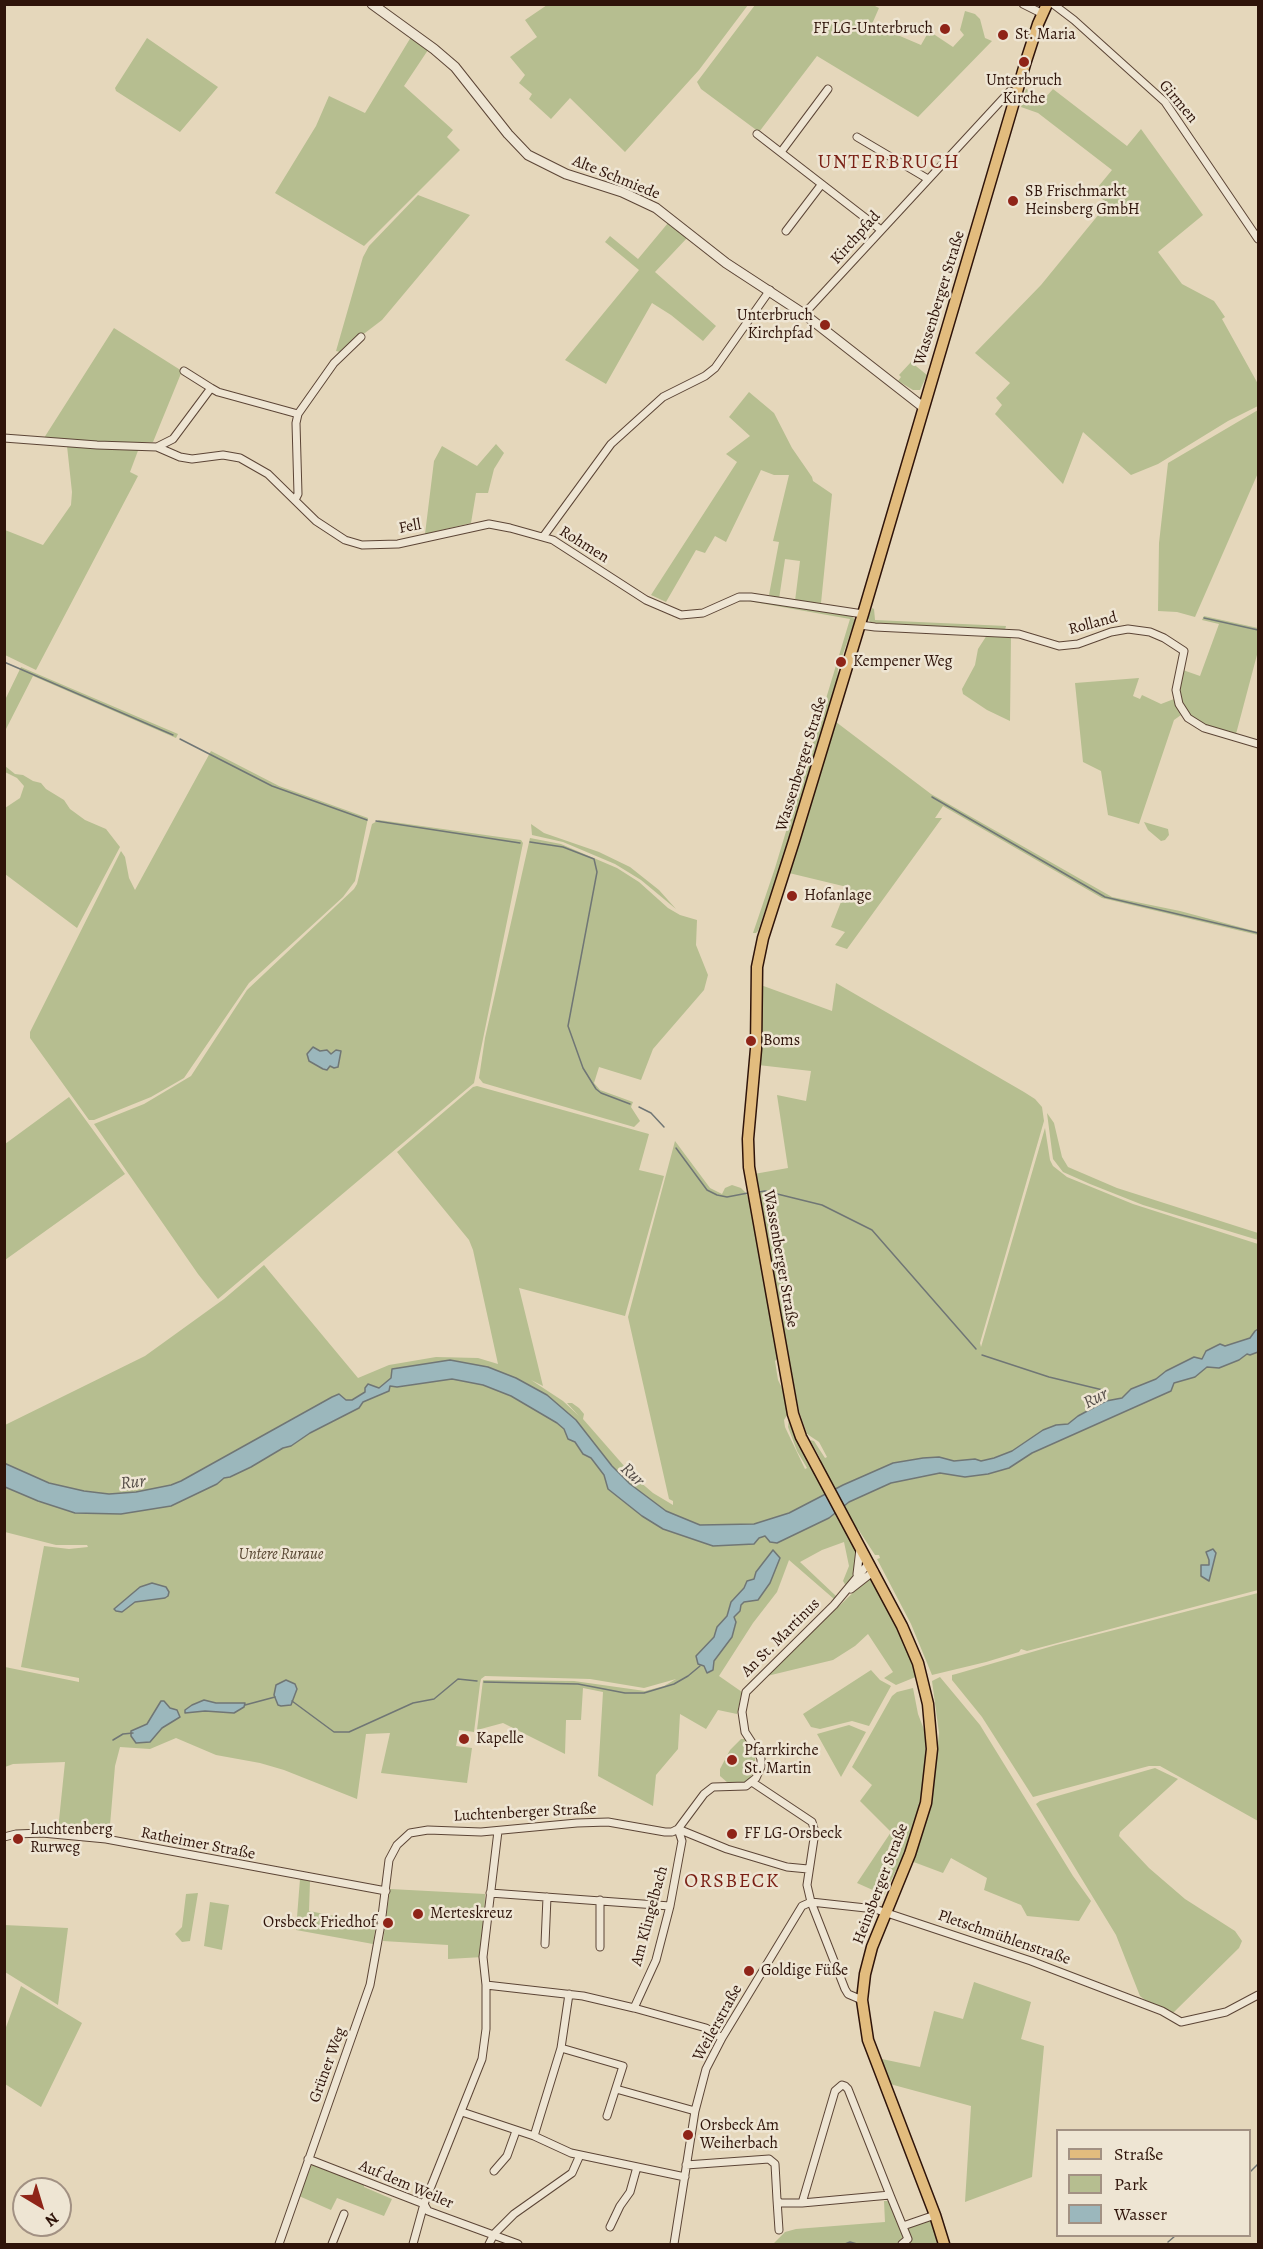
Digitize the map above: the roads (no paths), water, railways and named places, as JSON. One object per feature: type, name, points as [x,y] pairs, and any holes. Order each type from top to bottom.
[{"type":"main road","name":"Wassenberger Straße","points":[[858,1542],[801,1437],[792,1413],[749,1167],[748,1139],[756,1049],[756,987],[759,952],[860,625],[1017,93],[1045,9]]},
{"type":"main road","name":"Heinsberger Straße","points":[[858,1542],[915,1656],[928,1704],[932,1737],[930,1775],[924,1812],[910,1854],[880,1910],[868,1960],[862,2000],[868,2040],[944,2244]]},
{"type":"street","name":"Alte Schmiede","points":[[372,4],[455,67],[508,134],[528,155],[549,167],[622,192],[656,208],[726,263],[804,314],[923,407]]},
{"type":"street","points":[[1023,4],[1045,9]]},
{"type":"street","name":"Girmen","points":[[1053,4],[1165,102],[1258,239]]},
{"type":"street","points":[[781,152],[828,89]]},
{"type":"street","name":"Kirchpfad","points":[[804,314],[1010,91],[1017,93]]},
{"type":"street","points":[[757,134],[881,230]]},
{"type":"street","points":[[857,137],[928,179]]},
{"type":"street","points":[[786,231],[821,185]]},
{"type":"street","name":"Rohmen","points":[[770,290],[715,368],[705,376],[663,396],[611,444],[543,537],[553,540],[646,600],[681,615],[703,613],[739,597],[863,614]]},
{"type":"street","points":[[295,500],[298,494],[296,423],[298,414],[334,363],[361,337]]},
{"type":"street","points":[[184,371],[218,392],[298,414]]},
{"type":"street","name":"Fell","points":[[157,447],[173,439],[211,388]]},
{"type":"street","name":"Fell","points":[[4,438],[97,446],[157,447],[180,457],[192,459],[223,454],[240,458],[267,474],[316,521],[345,540],[362,544],[398,544],[489,524],[543,537]]},
{"type":"street","points":[[173,439],[173,453]]},
{"type":"street","name":"Rolland","points":[[860,625],[1019,634],[1059,646],[1069,646],[1111,632],[1128,629],[1150,632],[1184,651],[1176,690],[1179,704],[1188,718],[1204,728],[1258,744]]},
{"type":"street","name":"An St. Martinus","points":[[856,1577],[858,1542]]},
{"type":"street","name":"An St. Martinus","points":[[844,1594],[856,1577],[872,1567]]},
{"type":"street","name":"An St. Martinus","points":[[752,1782],[761,1767],[761,1760],[745,1732],[742,1712],[746,1692],[872,1567]]},
{"type":"street","points":[[678,1829],[704,1794],[713,1787],[746,1786],[752,1782],[812,1822],[814,1832],[807,1885],[811,1902],[845,1989],[848,1994],[862,2000]]},
{"type":"street","name":"Luchtenberger Straße","points":[[386,1891],[389,1860],[397,1845],[410,1833],[428,1830],[498,1831],[593,1821],[672,1832],[678,1829],[719,1846],[788,1867],[808,1869]]},
{"type":"street","name":"Am Klingelbach","points":[[634,2008],[656,1960],[670,1906],[682,1841],[678,1829]]},
{"type":"street","points":[[413,2244],[424,2204],[482,2059],[486,2029],[486,1985],[483,1958],[498,1831]]},
{"type":"street","name":"Ratheimer Straße","points":[[4,1837],[35,1833],[106,1839],[246,1867],[386,1891]]},
{"type":"street","name":"Grüner Weg","points":[[279,2244],[370,1985],[386,1891]]},
{"type":"street","points":[[490,1893],[670,1906]]},
{"type":"street","points":[[545,1944],[547,1897]]},
{"type":"street","points":[[600,1900],[600,1947]]},
{"type":"street","name":"Pletschmühlenstraße","points":[[811,1902],[880,1910],[1031,1961],[1162,2011],[1181,2022],[1226,2012],[1258,1995]]},
{"type":"street","name":"Weilerstraße","points":[[674,2244],[694,2111],[706,2069],[722,2038],[802,1906],[811,1902]]},
{"type":"street","points":[[486,1985],[569,1994],[634,2008],[706,2028],[722,2038]]},
{"type":"street","points":[[534,2136],[561,2048],[569,1994]]},
{"type":"street","points":[[561,2048],[623,2066],[608,2116]]},
{"type":"street","points":[[802,2203],[835,2091],[842,2085],[848,2089],[908,2239],[902,2244]]},
{"type":"street","points":[[616,2089],[694,2111]]},
{"type":"street","points":[[462,2112],[534,2136],[571,2153],[685,2177]]},
{"type":"street","points":[[494,2171],[507,2156],[516,2131]]},
{"type":"street","points":[[489,2244],[494,2234],[514,2214],[572,2173],[580,2155]]},
{"type":"street","name":"Auf dem Weiler","points":[[308,2159],[424,2204],[428,2211],[518,2244]]},
{"type":"street","points":[[686,2165],[769,2159],[775,2164],[778,2230]]},
{"type":"street","points":[[610,2227],[630,2192],[637,2167]]},
{"type":"street","points":[[777,2200],[780,2204],[890,2195]]},
{"type":"street","points":[[332,2244],[343,2222],[344,2214]]},
{"type":"street","points":[[903,2226],[934,2215]]},
{"type":"water","points":[[313,1047],[320,1051],[327,1050],[331,1054],[336,1050],[341,1051],[338,1067],[330,1066],[327,1070],[309,1061],[307,1054]]},
{"type":"water","points":[[1258,1329],[1258,1352],[1247,1354],[1219,1368],[1207,1367],[1195,1377],[1174,1383],[1171,1391],[1032,1453],[1009,1468],[965,1477],[940,1473],[891,1483],[849,1502],[829,1518],[777,1543],[770,1542],[765,1536],[759,1538],[754,1544],[713,1546],[663,1529],[642,1516],[608,1489],[604,1475],[591,1458],[583,1454],[575,1442],[568,1439],[564,1429],[557,1423],[511,1396],[483,1385],[452,1379],[390,1386],[389,1391],[363,1402],[359,1408],[310,1433],[291,1446],[171,1506],[121,1514],[75,1513],[5,1487],[4,1463],[49,1483],[84,1491],[109,1494],[136,1492],[171,1485],[332,1397],[339,1394],[346,1400],[352,1400],[365,1392],[368,1384],[379,1388],[391,1378],[392,1369],[450,1360],[488,1367],[516,1378],[547,1395],[576,1420],[612,1466],[630,1484],[666,1511],[700,1525],[754,1524],[789,1513],[843,1485],[893,1463],[939,1457],[954,1461],[975,1459],[981,1461],[994,1458],[1012,1451],[1043,1430],[1056,1425],[1068,1424],[1106,1401],[1122,1398],[1131,1389],[1156,1379],[1166,1371],[1194,1357],[1202,1359],[1206,1351],[1220,1344],[1225,1346],[1250,1338]]},
{"type":"water","points":[[1213,1549],[1216,1553],[1209,1581],[1201,1576],[1201,1565],[1209,1565],[1206,1552]]},
{"type":"water","points":[[773,1550],[780,1558],[770,1583],[758,1600],[744,1602],[741,1605],[740,1611],[734,1617],[736,1622],[732,1637],[714,1661],[713,1670],[707,1673],[704,1666],[698,1664],[696,1656],[714,1637],[717,1627],[727,1616],[731,1602],[744,1588],[747,1581],[754,1579],[756,1572]]},
{"type":"water","points":[[152,1583],[166,1587],[169,1592],[168,1596],[135,1602],[122,1612],[114,1609],[140,1587]]},
{"type":"water","points":[[286,1680],[295,1684],[297,1689],[291,1705],[281,1706],[278,1705],[274,1695],[276,1685]]},
{"type":"water","points":[[204,1700],[216,1703],[245,1703],[244,1707],[234,1713],[205,1711],[185,1713],[185,1710],[192,1705]]},
{"type":"water","points":[[161,1701],[177,1710],[180,1717],[162,1728],[150,1742],[136,1743],[131,1736],[131,1731],[147,1724]]},
{"type":"waterway","points":[[1204,618],[1258,630]]},
{"type":"waterway","points":[[4,662],[173,735]]},
{"type":"waterway","points":[[180,739],[272,786],[367,820]]},
{"type":"waterway","points":[[932,797],[1105,897],[1258,933]]},
{"type":"waterway","points":[[376,821],[520,843]]},
{"type":"waterway","points":[[530,842],[563,847],[594,859],[597,872],[568,1026],[583,1068],[596,1089],[630,1104]]},
{"type":"waterway","points":[[639,1107],[651,1113],[664,1127]]},
{"type":"waterway","points":[[676,1148],[707,1190],[727,1197],[748,1193]]},
{"type":"waterway","points":[[759,1192],[765,1191],[822,1205],[872,1230],[976,1349]]},
{"type":"waterway","name":"Rur","points":[[982,1355],[1049,1377],[1107,1391]]},
{"type":"waterway","points":[[484,1682],[578,1684],[625,1693],[644,1693],[674,1684],[700,1666]]},
{"type":"waterway","points":[[292,1701],[334,1732],[349,1732],[413,1703],[434,1699],[458,1679],[477,1681]]},
{"type":"waterway","points":[[245,1705],[275,1697]]},
{"type":"waterway","points":[[113,1740],[123,1734],[133,1733]]},
{"type":"waterway","points":[[1251,2171],[1258,2164]]},
{"type":"waterway","points":[[1168,2242],[1174,2237]]},
{"type":"waterway","points":[[845,2244],[850,2242],[857,2244]]},
{"type":"place","name":"FF LG-Unterbruch","points":[[945,29]]},
{"type":"place","name":"St. Maria","points":[[1003,35]]},
{"type":"place","name":"Unterbruch Kirche","points":[[1024,62]]},
{"type":"place","name":"SB Frischmarkt Heinsberg GmbH","points":[[1013,201]]},
{"type":"place","name":"Unterbruch Kirchpfad","points":[[825,325]]},
{"type":"place","name":"Kempener Weg","points":[[841,662]]},
{"type":"place","name":"Hofanlage","points":[[792,896]]},
{"type":"place","name":"Boms","points":[[751,1041]]},
{"type":"place","name":"Kapelle","points":[[464,1739]]},
{"type":"place","name":"Pfarrkirche St. Martin","points":[[732,1760]]},
{"type":"place","name":"FF LG-Orsbeck","points":[[732,1834]]},
{"type":"place","name":"Luchtenberg Rurweg","points":[[18,1839]]},
{"type":"place","name":"Merteskreuz","points":[[418,1914]]},
{"type":"place","name":"Orsbeck Friedhof","points":[[388,1923]]},
{"type":"place","name":"Goldige Füße","points":[[749,1971]]},
{"type":"place","name":"Orsbeck Am Weiherbach","points":[[688,2135]]},
{"type":"district","name":"UNTERBRUCH","points":[[889,163]]},
{"type":"district","name":"ORSBECK","points":[[732,1882]]},
{"type":"park label","name":"Untere Ruraue","points":[[281,1555]]}]
